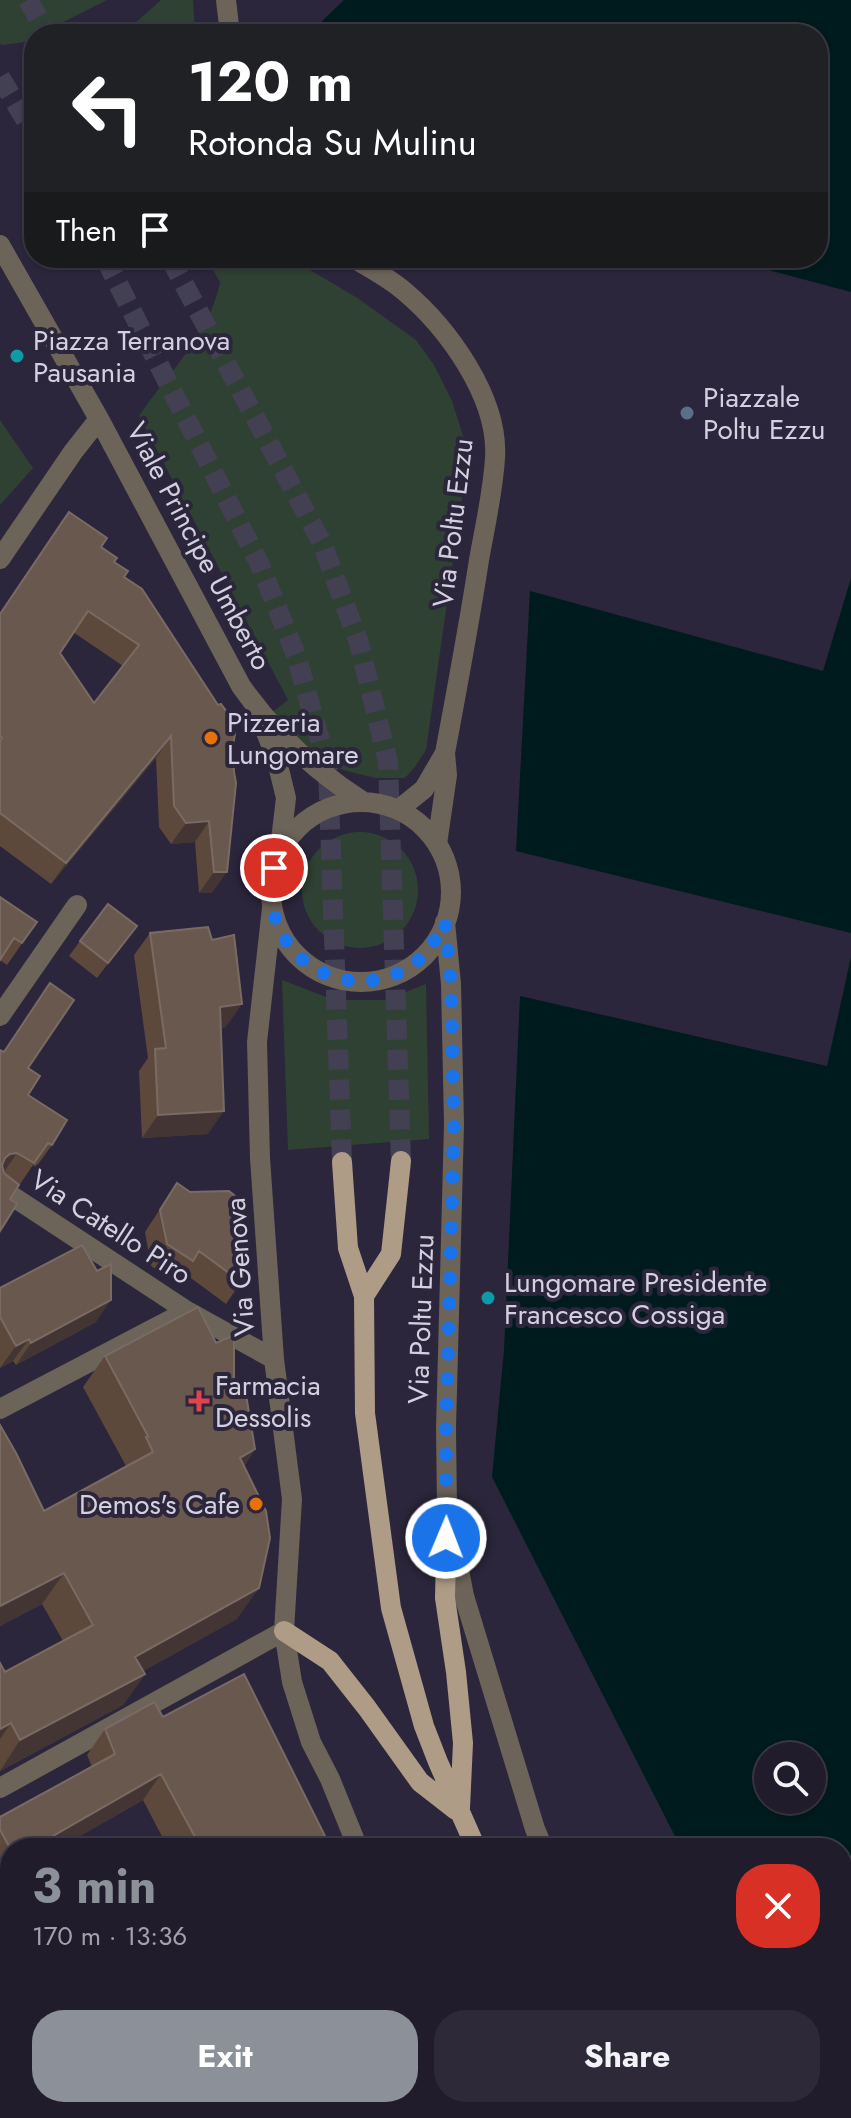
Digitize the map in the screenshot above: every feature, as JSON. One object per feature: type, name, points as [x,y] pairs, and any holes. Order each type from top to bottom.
[{"type":"main road","points":[[364,1296],[391,1254],[401,1161]]},
{"type":"main road","points":[[342,1162],[348,1248],[364,1296],[365,1413],[391,1608],[424,1726],[471,1838]]},
{"type":"main road","points":[[447,1508],[445,1598],[463,1743],[459,1812]]},
{"type":"main road","points":[[284,1631],[330,1661],[420,1782],[459,1812]]},
{"type":"street","points":[[226,0],[229,24]]},
{"type":"street","name":"Viale Principe Umberto","points":[[0,245],[99,419],[234,673],[255,706],[295,751],[336,785],[362,801]]},
{"type":"street","name":"Via Poltu Ezzu","points":[[368,268],[404,291],[466,363],[483,395],[493,431],[495,456],[445,753],[447,775],[437,844]]},
{"type":"street","points":[[0,559],[99,419]]},
{"type":"street","name":"Viale Principe Umberto","points":[[255,706],[276,757],[286,798],[279,855]]},
{"type":"street","name":"Via Poltu Ezzu","points":[[398,810],[424,789],[445,753]]},
{"type":"street","points":[[362,801],[398,810],[417,821],[437,844],[446,865],[449,908],[445,922],[431,947],[411,966],[383,979],[352,981],[322,973],[297,955],[283,936],[272,908],[271,883],[279,855],[291,835],[316,814],[344,803],[362,801]]},
{"type":"street","points":[[0,1016],[77,905]]},
{"type":"street","name":"Via Genova","points":[[272,908],[257,1042],[260,1158],[274,1359],[292,1499],[284,1631],[292,1682],[311,1742],[354,1838]]},
{"type":"street","name":"Via Poltu Ezzu","points":[[445,922],[451,984],[454,1124],[446,1429],[447,1508],[464,1596],[539,1838]]},
{"type":"street","name":"Via Catello Piro","points":[[0,1188],[187,1311],[274,1359]]},
{"type":"street","points":[[0,1409],[187,1311]]},
{"type":"street","points":[[0,1788],[284,1631]]},
{"type":"shaded area","points":[[0,0],[107,0],[60,24],[24,24],[24,42],[0,44]]},
{"type":"shaded area","points":[[161,0],[193,0],[194,24],[134,24]]},
{"type":"shaded area","points":[[344,0],[851,0],[851,292],[761,268],[828,268],[828,24],[319,24]]},
{"type":"shaded area","points":[[212,268],[307,268],[359,299],[416,340],[434,365],[452,401],[464,439],[464,484],[426,750],[405,778],[375,778],[343,770],[308,751],[271,713],[288,700],[139,416],[198,336],[215,301],[220,282]]},
{"type":"shaded area","points":[[0,420],[33,468],[0,505]]},
{"type":"shaded area","points":[[851,578],[851,933],[516,851],[530,591],[823,671]]},
{"type":"shaded area","points":[[360,832],[382,836],[401,849],[414,868],[418,890],[414,912],[401,931],[382,944],[360,948],[338,944],[319,931],[306,912],[302,890],[306,868],[319,849],[338,836]]},
{"type":"shaded area","points":[[851,957],[851,1838],[676,1838],[492,1477],[504,1350],[520,996],[827,1066]]},
{"type":"shaded area","points":[[282,980],[334,1000],[385,1000],[426,984],[429,1139],[288,1150]]},
{"type":"building","points":[[69,512],[107,538],[101,547],[117,558],[114,562],[128,571],[124,577],[142,589],[218,705],[221,704],[229,715],[235,734],[236,783],[227,872],[214,872],[209,821],[186,823],[174,806],[171,736],[66,863],[0,813],[0,614]],"holes":[[[88,611],[139,645],[94,703],[60,653]]]},
{"type":"building","points":[[0,897],[37,922],[22,943],[14,938],[0,960]]},
{"type":"building","points":[[108,904],[137,926],[108,963],[80,941]]},
{"type":"building","points":[[208,927],[212,940],[234,935],[242,1004],[220,1007],[224,1111],[158,1115],[155,1049],[166,1048],[150,933]]},
{"type":"building","points":[[50,983],[74,1000],[28,1068],[40,1076],[28,1095],[67,1120],[52,1145],[48,1143],[34,1163],[17,1153],[5,1158],[2,1165],[4,1173],[19,1185],[10,1199],[17,1204],[0,1231],[0,1050],[4,1052]]},
{"type":"building","points":[[177,1183],[190,1192],[229,1191],[239,1199],[241,1282],[199,1251],[193,1261],[167,1244],[160,1210]]},
{"type":"building","points":[[82,1245],[97,1271],[111,1264],[111,1300],[31,1343],[29,1339],[16,1346],[0,1317],[0,1288]]},
{"type":"building","points":[[198,1307],[216,1343],[234,1335],[234,1387],[244,1382],[255,1449],[240,1458],[266,1511],[270,1538],[259,1588],[135,1657],[145,1674],[20,1740],[11,1723],[0,1729],[0,1663],[5,1672],[93,1625],[64,1573],[0,1606],[0,1425],[44,1511],[153,1452],[148,1436],[105,1356]]},
{"type":"building","points":[[244,1674],[326,1838],[196,1838],[161,1774],[49,1838],[4,1838],[0,1830],[0,1817],[115,1754],[105,1729],[154,1702],[163,1717]]},
{"type":"tunnel","points":[[28,0],[41,24]]},
{"type":"tunnel","points":[[0,77],[24,117]]},
{"type":"tunnel","points":[[110,268],[260,565],[296,655],[328,769],[342,1162]]},
{"type":"tunnel","points":[[175,268],[322,543],[359,643],[388,762],[401,1161]]},
{"type":"place","name":"Piazza Terranova Pausania","points":[[17,356]]},
{"type":"place","name":"Piazzale Poltu Ezzu","points":[[687,413]]},
{"type":"place","name":"Pizzeria Lungomare","points":[[211,738]]},
{"type":"place","name":"Lungomare Presidente Francesco Cossiga","points":[[488,1298]]},
{"type":"place","name":"Farmacia Dessolis","points":[[199,1401]]},
{"type":"place","name":"Demos's Cafe","points":[[256,1504]]},
{"type":"route","points":[[274,868],[272,908],[283,936],[309,965],[336,978],[368,981],[398,973],[422,957],[445,922],[451,984],[454,1124],[446,1538]]}]
